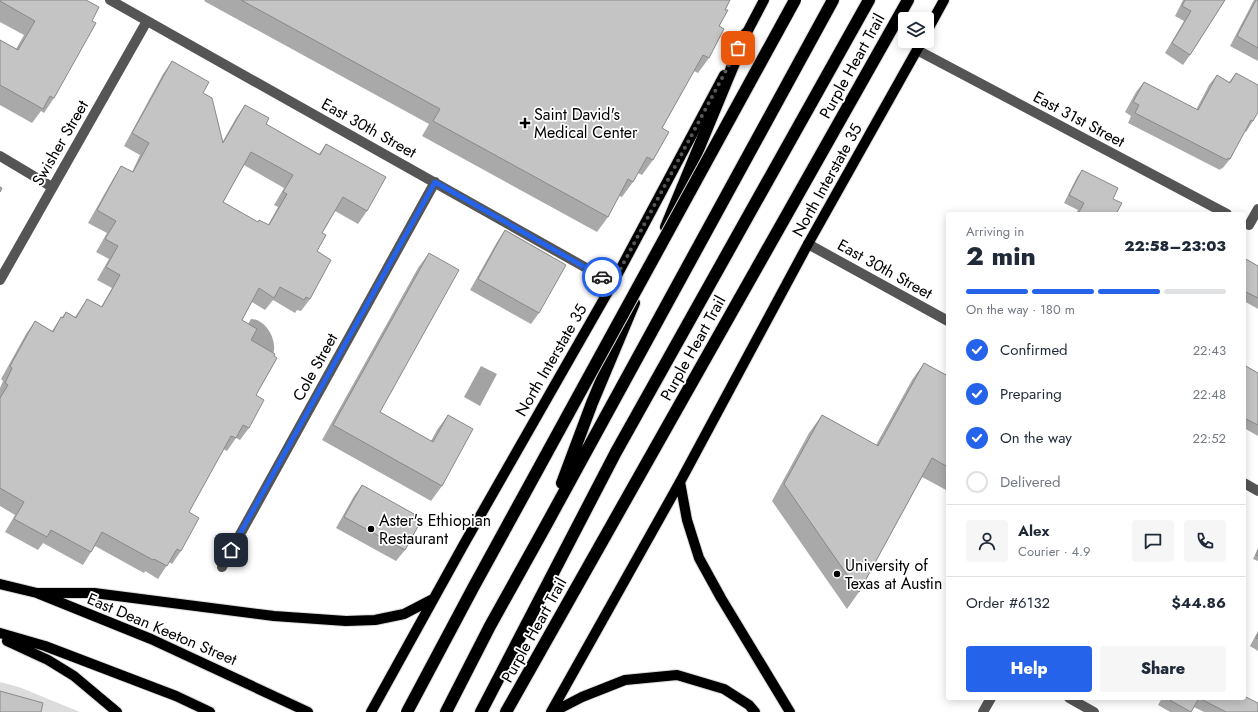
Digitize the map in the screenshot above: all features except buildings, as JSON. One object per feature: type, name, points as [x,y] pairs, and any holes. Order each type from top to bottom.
[{"type":"highway","points":[[407,712],[473,588],[795,0]]},
{"type":"highway","points":[[446,712],[490,626],[833,0]]},
{"type":"highway","name":"Purple Heart Trail","points":[[481,712],[616,452],[869,0]]},
{"type":"highway","name":"Purple Heart Trail","points":[[506,712],[908,0]]},
{"type":"highway","points":[[545,527],[592,403],[746,34]]},
{"type":"main road","name":"North Interstate 35","points":[[372,710],[433,599],[613,283],[764,0]]},
{"type":"main road","points":[[934,18],[944,0]]},
{"type":"main road","name":"North Interstate 35","points":[[552,712],[680,482],[808,244],[917,48]]},
{"type":"main road","points":[[680,482],[687,520],[699,558],[721,598],[790,712]]},
{"type":"main road","name":"East Dean Keeton Street","points":[[0,584],[37,593],[151,639],[308,712]]},
{"type":"main road","points":[[37,593],[94,593],[274,616],[346,621],[375,620],[404,614],[433,599]]},
{"type":"main road","points":[[0,633],[53,649],[176,696],[210,712]]},
{"type":"main road","points":[[0,638],[14,643],[55,664],[74,676],[117,712]]},
{"type":"main road","points":[[552,712],[582,697],[625,680],[676,675],[724,689],[749,705],[755,712]]},
{"type":"street","name":"East 30th Street","points":[[110,0],[613,283]]},
{"type":"street","name":"Swisher Street","points":[[0,280],[147,22]]},
{"type":"street","name":"East 31st Street","points":[[924,48],[1223,212]]},
{"type":"street","points":[[0,156],[52,187]]},
{"type":"street","name":"Cole Street","points":[[222,566],[435,182]]},
{"type":"street","points":[[1258,208],[1246,224],[1258,230]]},
{"type":"street","name":"East 30th Street","points":[[808,244],[946,320]]},
{"type":"street","points":[[1246,484],[1258,491]]},
{"type":"street","points":[[983,712],[990,700]]},
{"type":"street","points":[[1073,700],[1094,712]]},
{"type":"shaded area","points":[[251,319],[261,323],[270,332],[274,343],[273,354],[250,346],[253,333],[248,324]]},
{"type":"shaded area","points":[[481,366],[497,374],[480,406],[464,397]]},
{"type":"shaded area","points":[[0,682],[19,687],[80,712],[0,712]]},
{"type":"way so far","points":[[602,277],[613,283],[738,48]]},
{"type":"place","name":"Saint David's Medical Center","points":[[525,123]]},
{"type":"place","name":"Aster's Ethiopian Restaurant","points":[[371,529]]},
{"type":"place","name":"University of Texas at Austin","points":[[837,574]]},
{"type":"route","points":[[231,550],[435,182],[602,277]]}]
